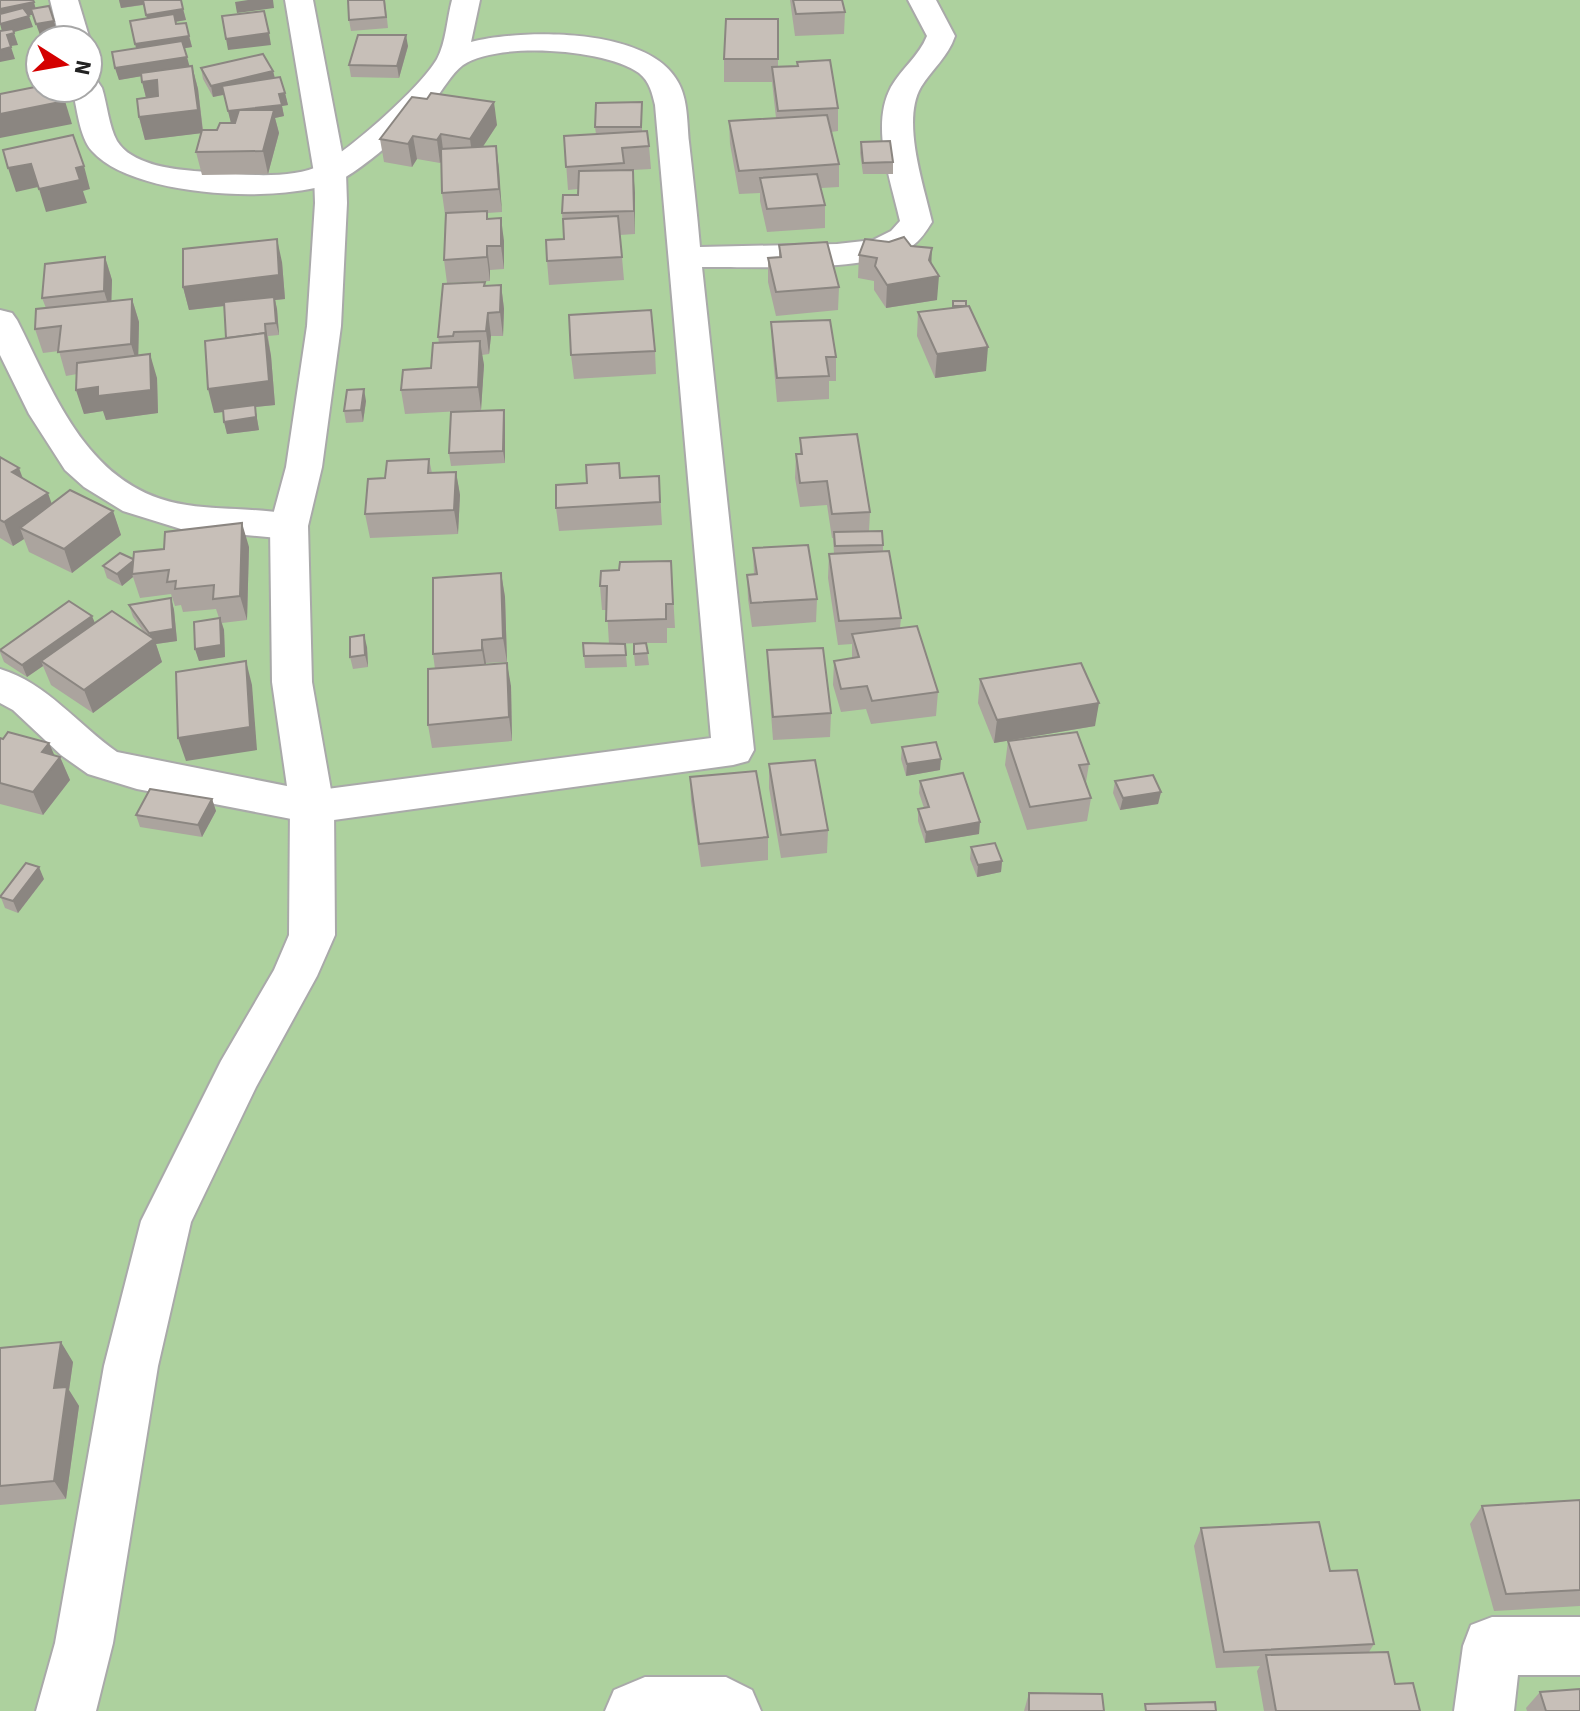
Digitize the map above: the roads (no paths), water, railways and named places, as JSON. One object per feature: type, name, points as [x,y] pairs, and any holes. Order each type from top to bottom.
[{"type":"street","points":[[64,0],[71,24]]},
{"type":"street","points":[[66,1711],[84,1643],[131,1366],[166,1221],[238,1075],[294,976],[312,935],[312,807],[292,682],[289,526],[304,467],[324,326],[330,173],[299,0]]},
{"type":"street","points":[[91,104],[103,145],[123,162],[163,178],[218,185],[288,182],[330,173],[388,129],[420,99],[452,59],[466,0]]},
{"type":"street","points":[[685,257],[837,254],[881,249],[903,238],[916,222],[896,119],[905,88],[937,49],[941,36],[922,0]]},
{"type":"street","points":[[0,684],[28,700],[76,744],[103,763],[137,773],[312,807],[733,750],[670,105],[663,80],[641,63],[617,52],[577,45],[535,42],[481,48],[452,59]]},
{"type":"street","points":[[0,320],[47,414],[78,462],[97,479],[136,502],[181,517],[289,526]]},
{"type":"street","points":[[1484,1711],[1492,1646],[1580,1646]]},
{"type":"street","points":[[635,1711],[645,1707],[726,1707],[731,1711]]}]
